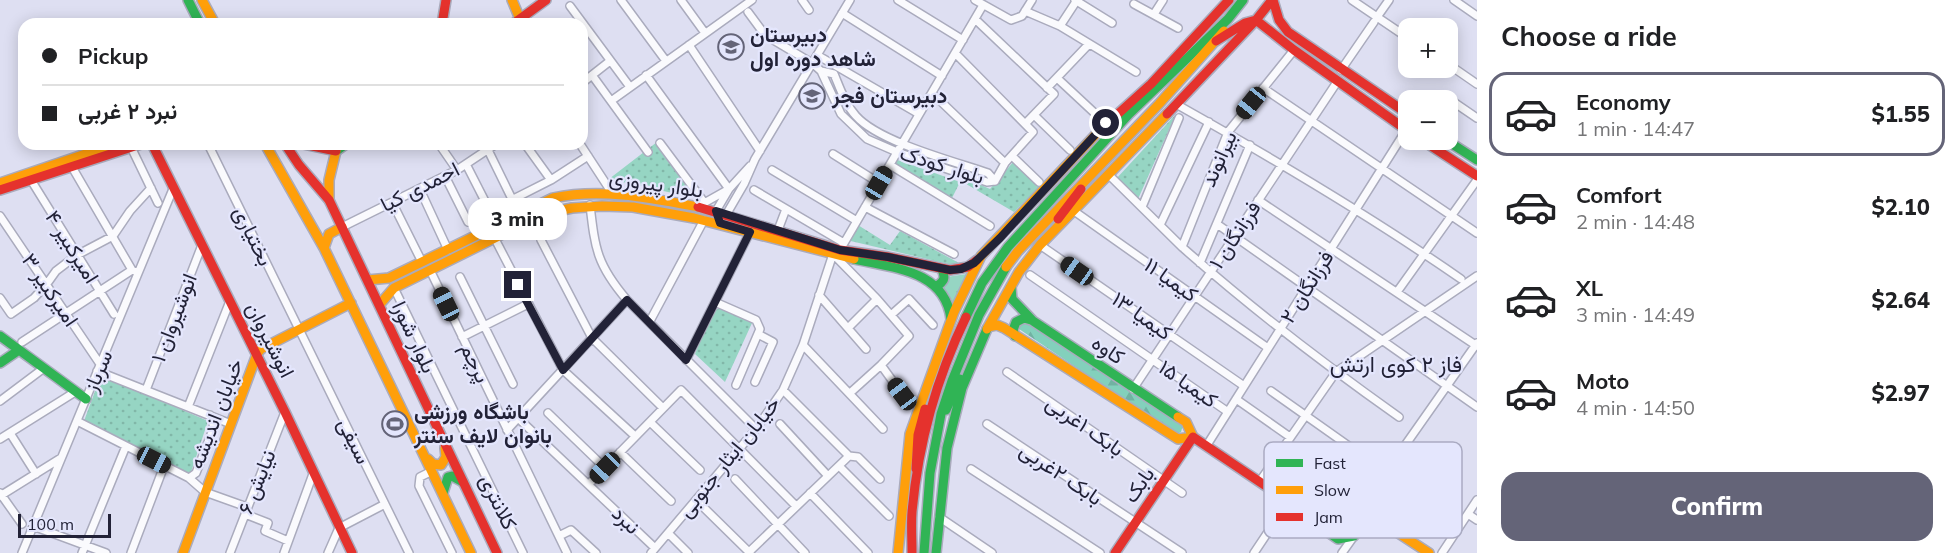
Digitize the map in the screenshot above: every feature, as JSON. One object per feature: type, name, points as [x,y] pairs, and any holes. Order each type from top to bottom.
[{"type":"main road","points":[[188,0],[197,18]]},
{"type":"main road","points":[[202,0],[212,18]]},
{"type":"main road","points":[[443,18],[446,0]]},
{"type":"main road","points":[[512,0],[515,18]]},
{"type":"main road","points":[[521,18],[546,0]]},
{"type":"main road","points":[[898,553],[910,434],[964,288],[981,256],[1106,123],[1151,84],[1230,0]]},
{"type":"main road","points":[[1228,19],[1236,0]]},
{"type":"main road","points":[[912,553],[912,512],[928,417],[968,310],[997,260],[1129,114],[1228,19],[1243,0]]},
{"type":"main road","points":[[924,553],[928,490],[938,425],[959,362],[992,287],[1018,251],[1139,126],[1252,0]]},
{"type":"main road","points":[[936,553],[947,448],[962,388],[988,327],[1019,272],[1040,245],[1110,175],[1273,0]]},
{"type":"main road","points":[[1273,0],[1275,12],[1283,27],[1341,70],[1398,107]]},
{"type":"main road","points":[[1214,42],[1224,38],[1240,25],[1256,20]]},
{"type":"main road","points":[[1256,20],[1337,82],[1398,122]]},
{"type":"main road","points":[[1275,35],[1283,27]]},
{"type":"main road","points":[[1150,93],[1149,105],[1153,107],[1159,104]]},
{"type":"main road","points":[[1129,114],[1138,116],[1139,126]]},
{"type":"main road","points":[[1458,148],[1477,160]]},
{"type":"main road","points":[[0,183],[97,150]]},
{"type":"main road","points":[[0,190],[123,150]]},
{"type":"main road","name":"انوشیروان","points":[[155,150],[257,354],[352,553]]},
{"type":"main road","name":"بلوار شورا","points":[[268,150],[324,248],[471,553]]},
{"type":"main road","name":"بلوار شورا","points":[[289,150],[329,200],[497,553]]},
{"type":"main road","points":[[328,150],[336,152]]},
{"type":"main road","points":[[329,200],[329,180],[338,150]]},
{"type":"main road","points":[[1437,150],[1477,176]]},
{"type":"main road","points":[[1040,245],[1044,236],[1076,198],[1084,183]]},
{"type":"main road","points":[[1000,238],[1016,227],[1047,197],[1066,184]]},
{"type":"main road","name":"بلوار پیروزی","points":[[368,280],[389,278],[553,198],[612,193],[700,204],[721,213],[920,275],[936,287]]},
{"type":"main road","name":"بلوار پیروزی","points":[[380,304],[394,288],[543,214],[563,208],[590,205],[639,209],[705,220],[750,232],[942,269],[968,267],[981,256]]},
{"type":"main road","points":[[720,223],[721,213]]},
{"type":"main road","points":[[324,248],[329,234],[342,227]]},
{"type":"main road","points":[[942,269],[945,281],[936,287],[943,294],[950,308],[951,323]]},
{"type":"main road","points":[[389,278],[394,288]]},
{"type":"main road","name":"کاوه","points":[[1011,287],[1012,299],[1033,321],[1186,422],[1193,437],[1264,485]]},
{"type":"main road","name":"خیابان اندیشه","points":[[183,553],[257,354],[261,349],[299,328],[351,303]]},
{"type":"main road","points":[[1018,338],[1013,330],[1016,322],[1024,318],[1033,321]]},
{"type":"main road","name":"کاوه","points":[[988,327],[1000,324],[1018,338],[1179,439],[1193,437]]},
{"type":"main road","points":[[0,336],[20,346],[44,368],[86,399]]},
{"type":"main road","points":[[0,363],[20,346]]},
{"type":"main road","points":[[938,425],[963,372],[978,350]]},
{"type":"main road","points":[[915,492],[918,435],[932,389],[934,365]]},
{"type":"main road","name":"بابک","points":[[1115,553],[1193,437]]},
{"type":"main road","points":[[423,452],[433,464],[441,465],[446,457],[445,445]]},
{"type":"main road","points":[[443,495],[448,477],[452,476],[463,482]]},
{"type":"main road","points":[[1406,538],[1429,553]]},
{"type":"street","points":[[621,0],[666,61]]},
{"type":"street","points":[[681,0],[705,33]]},
{"type":"street","points":[[612,101],[752,0]]},
{"type":"street","points":[[802,0],[809,10]]},
{"type":"street","points":[[721,213],[744,184],[755,159],[850,0]]},
{"type":"street","points":[[898,0],[963,40]]},
{"type":"street","points":[[975,0],[1011,20],[1022,16],[1032,0]]},
{"type":"street","points":[[1060,26],[1076,0],[1112,22]]},
{"type":"street","points":[[1154,15],[1163,0]]},
{"type":"street","points":[[1352,0],[1375,19],[1398,32]]},
{"type":"street","points":[[1341,70],[1389,0]]},
{"type":"street","points":[[1454,0],[1477,16]]},
{"type":"street","points":[[1134,4],[1178,28]]},
{"type":"street","name":"خیابان ایثار جنوبی","points":[[653,551],[756,429],[783,390],[803,345],[819,295],[839,249],[983,5]]},
{"type":"street","points":[[570,6],[579,18]]},
{"type":"street","points":[[743,6],[765,35],[813,63],[821,71],[834,74],[838,67]]},
{"type":"street","points":[[1025,11],[1060,26],[1136,72]]},
{"type":"street","points":[[842,13],[942,76]]},
{"type":"street","points":[[975,19],[1054,94],[1025,124]]},
{"type":"street","points":[[588,31],[630,87]]},
{"type":"street","points":[[1047,88],[1089,44]]},
{"type":"street","points":[[689,45],[760,151]]},
{"type":"street","name":"بیرانوند","points":[[1182,247],[1228,132],[1294,50]]},
{"type":"street","points":[[955,53],[1033,132],[1005,163],[994,181]]},
{"type":"street","points":[[818,55],[920,114]]},
{"type":"street","points":[[588,78],[610,61]]},
{"type":"street","name":"بلوار کودک","points":[[821,71],[841,114],[867,139],[950,170],[987,182],[994,181],[988,173],[902,143],[873,130],[851,109],[834,74]]},
{"type":"street","points":[[1458,71],[1477,84]]},
{"type":"street","points":[[592,75],[648,152]]},
{"type":"street","points":[[646,75],[729,189]]},
{"type":"street","points":[[1057,78],[1101,119]]},
{"type":"street","name":"فرزانگان ۱","points":[[1134,389],[1337,82]]},
{"type":"street","points":[[1263,88],[1477,233]]},
{"type":"street","points":[[932,93],[1005,163]]},
{"type":"street","points":[[1176,104],[1356,208],[1461,279]]},
{"type":"street","points":[[1458,105],[1477,118]]},
{"type":"street","points":[[841,114],[851,109]]},
{"type":"street","points":[[1034,115],[1070,150]]},
{"type":"street","points":[[1142,207],[1179,118]]},
{"type":"street","points":[[1160,225],[1209,122]]},
{"type":"street","points":[[660,143],[700,204],[729,189],[755,159]]},
{"type":"street","name":"فرزانگان ۲","points":[[1207,445],[1398,144]]},
{"type":"street","points":[[1200,263],[1250,145]]},
{"type":"street","points":[[137,150],[158,203]]},
{"type":"street","name":"بختیاری","points":[[211,150],[299,328]]},
{"type":"street","points":[[443,150],[457,170]]},
{"type":"street","points":[[488,150],[512,199]]},
{"type":"street","name":"احمدی کیا","points":[[342,227],[457,170],[488,150]]},
{"type":"street","points":[[530,150],[552,180]]},
{"type":"street","points":[[584,150],[612,193]]},
{"type":"street","points":[[833,154],[879,183]]},
{"type":"street","points":[[445,176],[468,222],[552,180],[588,156]]},
{"type":"street","points":[[1012,156],[1039,182]]},
{"type":"street","points":[[950,170],[953,161]]},
{"type":"street","points":[[466,164],[490,211]]},
{"type":"street","points":[[890,165],[990,226]]},
{"type":"street","points":[[20,346],[135,271],[72,166]]},
{"type":"street","points":[[772,170],[856,221]]},
{"type":"street","points":[[1110,175],[1210,273],[1336,372],[1400,417]]},
{"type":"street","name":"امیرکبیر ۴","points":[[31,180],[114,314]]},
{"type":"street","points":[[1397,292],[1477,180]]},
{"type":"street","points":[[0,298],[11,314],[34,298],[56,271],[77,255],[113,236],[130,211],[151,188]]},
{"type":"street","name":"سرباز","points":[[22,553],[99,368],[135,271],[173,189]]},
{"type":"street","points":[[721,213],[729,189]]},
{"type":"street","points":[[754,190],[786,209],[839,249],[909,336],[850,393]]},
{"type":"street","points":[[423,196],[448,250]]},
{"type":"street","points":[[1258,200],[1476,345],[1408,442]]},
{"type":"street","points":[[590,205],[596,253],[610,281],[756,429]]},
{"type":"street","points":[[865,207],[954,254]]},
{"type":"street","points":[[395,208],[422,262]]},
{"type":"street","points":[[778,230],[786,209]]},
{"type":"street","name":"کیمیا ۱۱","points":[[1074,211],[1268,348]]},
{"type":"street","name":"امیرکبیر ۳","points":[[0,216],[66,314],[99,368]]},
{"type":"street","points":[[650,321],[705,220]]},
{"type":"street","points":[[1217,224],[1477,406]]},
{"type":"street","points":[[686,360],[750,232]]},
{"type":"street","points":[[495,239],[563,370],[635,436]]},
{"type":"street","points":[[541,240],[592,338],[663,408]]},
{"type":"street","name":"انوشیروان ۱","points":[[146,390],[202,245]]},
{"type":"street","name":"کیمیا ۱۳","points":[[1040,245],[1244,386]]},
{"type":"street","name":"پرچم","points":[[430,270],[567,553]]},
{"type":"street","name":"کیمیا ۱۵","points":[[1030,275],[1228,412]]},
{"type":"street","points":[[1287,442],[1336,372],[1477,276]]},
{"type":"street","points":[[460,277],[513,384]]},
{"type":"street","name":"کلانتری","points":[[394,288],[523,553]]},
{"type":"street","points":[[819,295],[866,349]]},
{"type":"street","points":[[848,328],[877,299]]},
{"type":"street","points":[[891,315],[909,299],[933,324]]},
{"type":"street","points":[[507,429],[627,300]]},
{"type":"street","points":[[188,407],[230,301]]},
{"type":"street","points":[[715,302],[756,320],[760,329],[736,385]]},
{"type":"street","points":[[462,337],[528,304]]},
{"type":"street","name":"سیفی","points":[[299,328],[410,553]]},
{"type":"street","points":[[755,381],[773,342],[758,334]]},
{"type":"street","points":[[803,345],[883,429]]},
{"type":"street","points":[[881,365],[902,394]]},
{"type":"street","points":[[0,401],[44,368]]},
{"type":"street","points":[[99,368],[146,390],[231,424]]},
{"type":"street","name":"بابک ۱غربی","points":[[1007,372],[1182,493]]},
{"type":"street","points":[[589,484],[681,390],[796,506]]},
{"type":"street","points":[[783,390],[849,456],[858,457],[880,479]]},
{"type":"street","points":[[1271,391],[1344,442]]},
{"type":"street","points":[[0,439],[75,392]]},
{"type":"street","points":[[1236,399],[1290,437]]},
{"type":"street","name":"نیایش ۶","points":[[230,553],[285,412]]},
{"type":"street","points":[[548,413],[605,468]]},
{"type":"street","points":[[189,478],[196,472],[214,427],[210,415]]},
{"type":"street","name":"نبرد","points":[[518,417],[589,484],[653,551]]},
{"type":"street","points":[[76,422],[189,478],[206,492],[268,523],[265,531],[288,541]]},
{"type":"street","points":[[650,422],[700,470]]},
{"type":"street","points":[[780,424],[828,476]]},
{"type":"street","name":"بابک ۲غربی","points":[[987,424],[1182,553]]},
{"type":"street","points":[[10,433],[36,474]]},
{"type":"street","points":[[84,549],[126,446]]},
{"type":"street","points":[[620,452],[671,501]]},
{"type":"street","points":[[696,500],[749,553],[849,456]]},
{"type":"street","points":[[22,524],[0,494],[62,458]]},
{"type":"street","points":[[131,553],[164,466]]},
{"type":"street","points":[[839,466],[889,516]]},
{"type":"street","points":[[971,469],[1100,553]]},
{"type":"street","points":[[432,471],[420,477],[419,486],[452,553]]},
{"type":"street","points":[[284,553],[314,474]]},
{"type":"street","points":[[1260,482],[1264,476]]},
{"type":"street","points":[[735,479],[805,553]]},
{"type":"street","points":[[810,494],[868,553]]},
{"type":"street","points":[[1462,523],[1477,500]]},
{"type":"street","points":[[328,553],[339,528],[385,504]]},
{"type":"street","points":[[1468,514],[1477,520]]},
{"type":"street","points":[[939,517],[992,553]]},
{"type":"street","points":[[33,526],[84,549],[106,553]]},
{"type":"street","points":[[559,536],[571,530],[596,553]]},
{"type":"street","points":[[668,532],[688,553]]},
{"type":"street","points":[[1254,553],[1264,538]]},
{"type":"street","points":[[1342,553],[1353,538]]},
{"type":"street","points":[[1442,553],[1452,538]]},
{"type":"green space","points":[[1176,114],[1138,199],[1116,179]]},
{"type":"green space","points":[[657,142],[692,192],[686,196],[609,179]]},
{"type":"green space","points":[[892,158],[960,182],[951,200],[889,163]]},
{"type":"green space","points":[[1014,161],[1040,186],[1014,212],[961,181],[963,177],[990,189]]},
{"type":"green space","points":[[853,222],[890,245],[900,231],[959,263],[957,266],[842,239]]},
{"type":"green space","points":[[967,274],[954,305],[949,295],[941,289],[946,285],[946,277]]},
{"type":"green space","points":[[722,307],[752,323],[725,382],[695,354],[712,312]]},
{"type":"green space","points":[[1023,319],[1183,425],[1181,432],[1174,433],[1019,329],[1017,326]]},
{"type":"green space","points":[[101,375],[208,421],[190,475],[84,421]]},
{"type":"traffic: fast","points":[[188,0],[197,18]]},
{"type":"traffic: fast","points":[[966,317],[982,283],[1008,247],[1129,114],[1228,19],[1243,0]]},
{"type":"traffic: fast","points":[[1458,148],[1477,160]]},
{"type":"traffic: fast","points":[[854,259],[900,269],[928,281],[939,290],[947,303],[951,319]]},
{"type":"traffic: fast","points":[[924,553],[930,473],[941,414],[979,315],[1006,267]]},
{"type":"traffic: fast","points":[[936,287],[944,280],[942,269]]},
{"type":"traffic: fast","points":[[1011,287],[1012,299],[1033,321],[1178,417]]},
{"type":"traffic: fast","points":[[1015,336],[1013,330],[1016,322],[1024,318],[1031,320]]},
{"type":"traffic: fast","points":[[936,553],[947,448],[962,388],[987,329]]},
{"type":"traffic: fast","points":[[0,336],[86,399]]},
{"type":"traffic: fast","points":[[0,363],[19,350]]},
{"type":"traffic: fast","points":[[946,410],[960,379]]},
{"type":"traffic: fast","points":[[443,493],[448,477],[452,476],[463,482]]},
{"type":"traffic: fast","points":[[1337,538],[1343,538]]},
{"type":"traffic: slow","points":[[202,0],[212,18]]},
{"type":"traffic: slow","points":[[512,0],[520,18]]},
{"type":"traffic: slow","points":[[1006,267],[1018,251],[1159,104],[1224,31]]},
{"type":"traffic: slow","points":[[987,329],[1019,272],[1040,245],[1167,114]]},
{"type":"traffic: slow","points":[[898,553],[910,434],[954,312],[981,256],[1099,131]]},
{"type":"traffic: slow","points":[[0,183],[97,150]]},
{"type":"traffic: slow","points":[[268,150],[324,248],[471,553]]},
{"type":"traffic: slow","points":[[329,200],[329,180],[336,151]]},
{"type":"traffic: slow","points":[[368,280],[389,278],[553,198],[607,194],[698,207]]},
{"type":"traffic: slow","points":[[380,304],[394,288],[543,214],[572,208],[633,207],[694,218],[854,259]]},
{"type":"traffic: slow","points":[[324,248],[329,234],[342,227]]},
{"type":"traffic: slow","points":[[183,553],[257,354],[261,349],[351,303]]},
{"type":"traffic: slow","points":[[988,327],[997,325],[1004,328],[1178,439],[1193,437],[1186,422],[1178,417]]},
{"type":"traffic: slow","points":[[428,459],[433,464],[441,465],[446,457],[445,448]]},
{"type":"traffic: slow","points":[[1406,538],[1429,553]]},
{"type":"traffic: jam","points":[[443,18],[446,0]]},
{"type":"traffic: jam","points":[[521,18],[546,0]]},
{"type":"traffic: jam","points":[[1099,131],[1151,84],[1229,0]]},
{"type":"traffic: jam","points":[[1167,114],[1272,0]]},
{"type":"traffic: jam","points":[[1273,0],[1279,20],[1288,32],[1398,107]]},
{"type":"traffic: jam","points":[[1216,41],[1245,23],[1256,20],[1398,124]]},
{"type":"traffic: jam","points":[[0,190],[123,150]]},
{"type":"traffic: jam","points":[[155,150],[352,553]]},
{"type":"traffic: jam","points":[[289,150],[329,200],[497,553]]},
{"type":"traffic: jam","points":[[331,150],[336,151]]},
{"type":"traffic: jam","points":[[1437,150],[1477,176]]},
{"type":"traffic: jam","points":[[1058,219],[1081,189]]},
{"type":"traffic: jam","points":[[698,207],[840,250],[950,270],[968,267],[977,260]]},
{"type":"traffic: jam","points":[[912,553],[912,512],[924,437],[946,363],[966,317]]},
{"type":"traffic: jam","points":[[916,469],[918,435],[925,409]]},
{"type":"traffic: jam","points":[[1115,553],[1193,437],[1264,485]]},
{"type":"place","name":"دبیرستان شاهد دوره اول","points":[[731,47]]},
{"type":"place","name":"دبیرستان فجر","points":[[812,96]]},
{"type":"place","name":"باشگاه ورزشی بانوان لایف سنتر","points":[[395,424]]},
{"type":"district","name":"فاز ۲ کوی ارتش","points":[[1396,364]]},
{"type":"route","points":[[518,285],[563,370],[627,300],[686,360],[750,232],[720,223],[716,211],[840,250],[950,270],[961,269],[974,263],[1000,238],[1106,123]]}]
